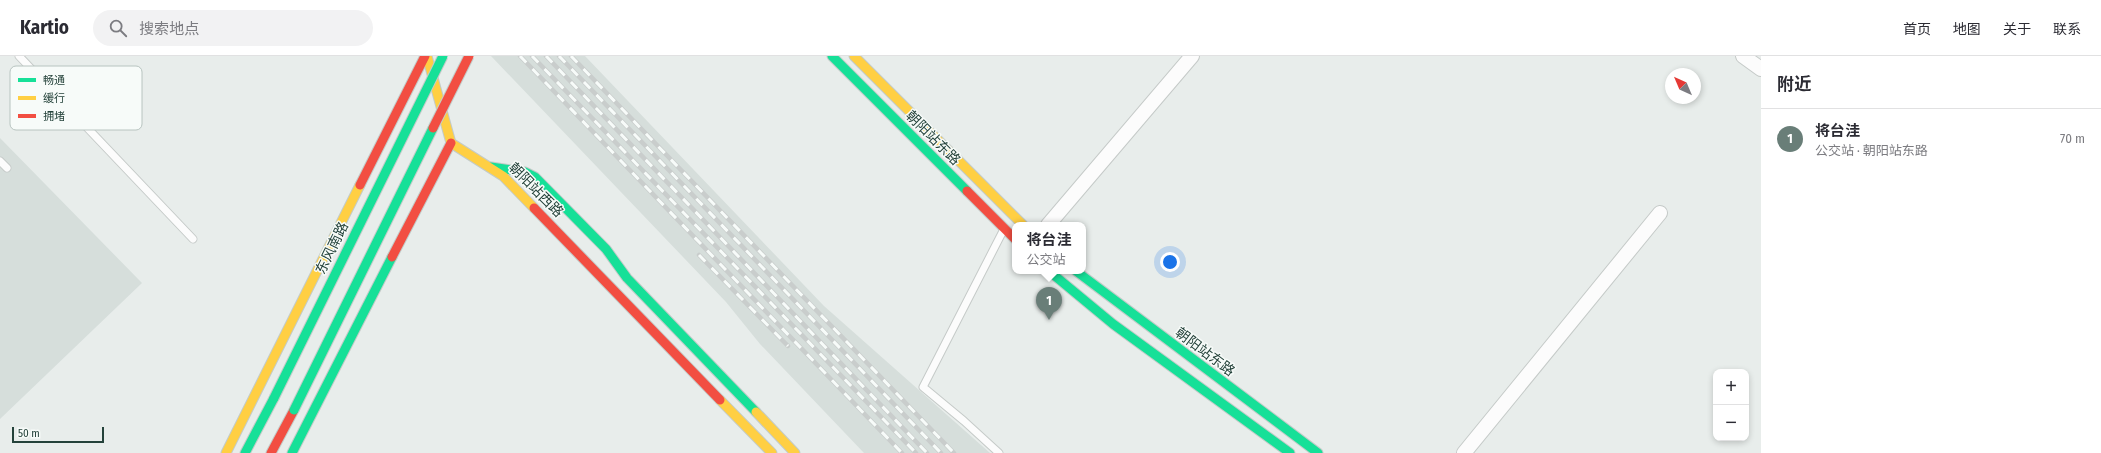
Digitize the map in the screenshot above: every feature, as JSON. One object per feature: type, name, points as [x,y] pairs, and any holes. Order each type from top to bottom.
[{"type":"main road","points":[[426,56],[451,143],[491,167]]},
{"type":"main road","points":[[226,453],[426,56]]},
{"type":"main road","name":"东风南路","points":[[245,453],[274,398],[443,56]]},
{"type":"main road","points":[[271,453],[294,410],[469,56]]},
{"type":"main road","name":"朝阳站东路","points":[[832,56],[1012,237]]},
{"type":"main road","name":"朝阳站东路","points":[[854,56],[1020,222]]},
{"type":"main road","points":[[292,453],[451,143]]},
{"type":"main road","name":"朝阳站西路","points":[[491,167],[503,176],[772,453]]},
{"type":"main road","name":"朝阳站西路","points":[[491,167],[525,172],[535,177],[606,249],[627,278],[795,453]]},
{"type":"main road","points":[[1053,274],[1113,324],[1290,453]]},
{"type":"main road","name":"朝阳站东路","points":[[1080,274],[1111,299],[1318,453]]},
{"type":"street","points":[[1051,222],[1192,56]]},
{"type":"street","points":[[1743,56],[1761,69]]},
{"type":"street","points":[[1464,453],[1660,213]]},
{"type":"lane","points":[[19,56],[29,66]]},
{"type":"lane","points":[[89,130],[193,239]]},
{"type":"lane","points":[[0,160],[7,168]]},
{"type":"lane","points":[[999,453],[964,421],[923,387],[1004,229]]},
{"type":"shaded area","points":[[491,56],[585,56],[824,306],[990,453],[864,453],[760,344],[726,302]]},
{"type":"shaded area","points":[[0,138],[142,283],[0,419]]},
{"type":"railway","points":[[520,56],[902,453]]},
{"type":"railway","points":[[532,56],[916,453]]},
{"type":"railway","points":[[546,56],[927,453]]},
{"type":"railway","points":[[559,56],[941,453]]},
{"type":"railway","points":[[571,56],[954,453]]},
{"type":"railway","points":[[699,255],[788,346]]},
{"type":"traffic: fast","points":[[274,398],[443,56]]},
{"type":"traffic: fast","points":[[832,56],[967,191]]},
{"type":"traffic: fast","points":[[294,410],[433,128]]},
{"type":"traffic: fast","points":[[491,167],[525,172],[535,177],[606,249],[627,278],[756,412]]},
{"type":"traffic: fast","points":[[292,453],[392,257]]},
{"type":"traffic: fast","points":[[1053,274],[1113,324],[1290,453]]},
{"type":"traffic: fast","points":[[1080,274],[1318,453]]},
{"type":"traffic: fast","points":[[245,453],[274,398]]},
{"type":"traffic: slow","points":[[427,56],[451,143],[503,176],[534,208]]},
{"type":"traffic: slow","points":[[854,56],[1020,222]]},
{"type":"traffic: slow","points":[[226,453],[360,185]]},
{"type":"traffic: slow","points":[[720,400],[772,453]]},
{"type":"traffic: slow","points":[[756,412],[795,453]]},
{"type":"traffic: jam","points":[[360,185],[425,56]]},
{"type":"traffic: jam","points":[[433,128],[469,56]]},
{"type":"traffic: jam","points":[[392,257],[451,143]]},
{"type":"traffic: jam","points":[[967,191],[1012,236]]},
{"type":"traffic: jam","points":[[534,208],[720,400]]},
{"type":"traffic: jam","points":[[271,453],[294,410]]},
{"type":"place","name":"将台洼","points":[[1049,320]]}]
